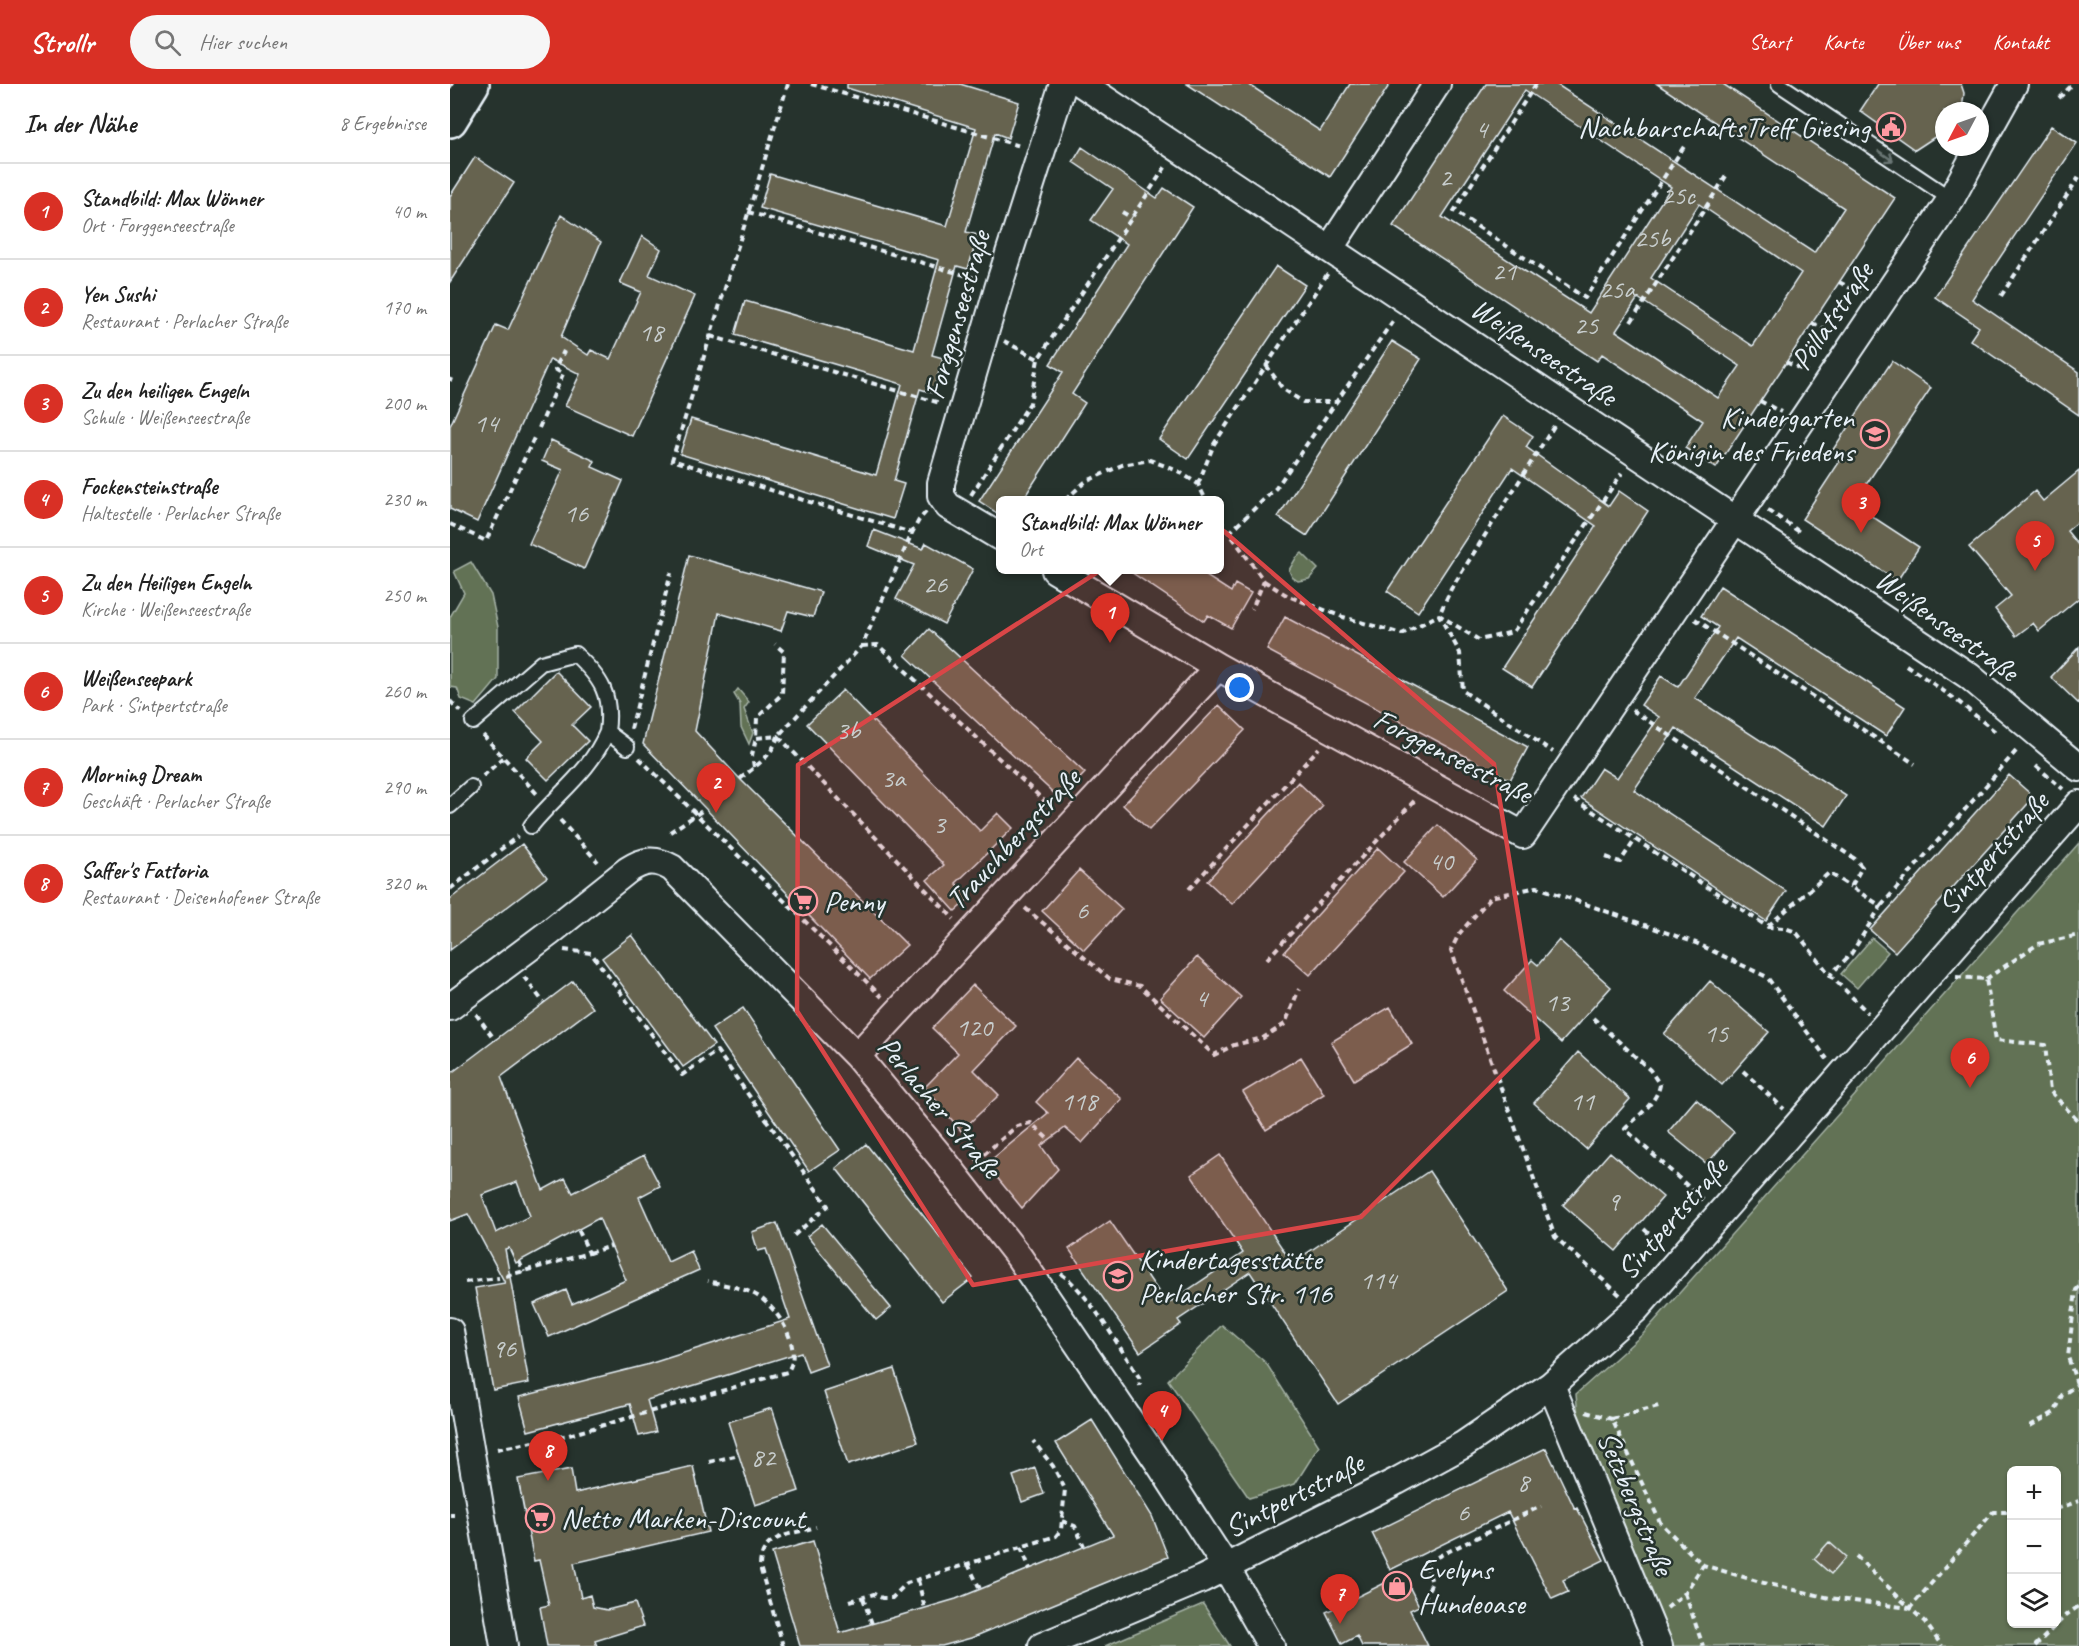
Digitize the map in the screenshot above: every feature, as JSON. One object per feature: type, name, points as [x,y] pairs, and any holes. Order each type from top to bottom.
[{"type":"main road","points":[[450,120],[472,84]]},
{"type":"street","name":"Forggenseestraße","points":[[950,505],[941,483],[999,285],[1063,84]]},
{"type":"street","name":"Weißenseestraße","points":[[1082,84],[1969,676],[2079,768]]},
{"type":"street","points":[[1335,252],[1437,84]]},
{"type":"street","name":"Pöllatstraße","points":[[1989,128],[2014,84]]},
{"type":"street","name":"Pöllatstraße","points":[[1736,519],[1951,199],[1974,156]]},
{"type":"street","points":[[950,505],[996,534]]},
{"type":"street","name":"Forggenseestraße","points":[[1062,574],[1218,667],[1523,835],[1736,519]]},
{"type":"street","name":"Trauchbergstraße","points":[[857,1056],[1218,667]]},
{"type":"street","name":"Sintpertstraße","points":[[1042,1646],[1202,1579],[1397,1481],[1463,1445],[1551,1385],[1636,1309],[1929,976],[2075,800]]},
{"type":"street","name":"Perlacher Straße","points":[[450,1007],[633,867],[650,860],[665,864],[684,879],[857,1056],[940,1156],[1032,1275],[1226,1567],[1271,1646]]},
{"type":"street","points":[[450,1331],[504,1646]]},
{"type":"street","name":"Setzbergstraße","points":[[1551,1385],[1659,1646]]},
{"type":"lane","points":[[1779,84],[1951,199]]},
{"type":"lane","points":[[473,723],[542,663],[575,654],[595,672],[607,694],[610,714],[607,732],[600,750],[585,771],[548,806],[531,826]]},
{"type":"lane","points":[[607,732],[627,747]]},
{"type":"lane","points":[[450,806],[471,787]]},
{"type":"path","points":[[788,84],[672,460],[912,533]]},
{"type":"path","points":[[811,84],[1040,151]]},
{"type":"path","points":[[1536,84],[1454,211],[1585,298],[1685,145]]},
{"type":"path","points":[[2059,98],[2073,84]]},
{"type":"path","points":[[740,779],[765,760],[776,745],[778,736],[862,646],[919,520],[950,505],[1030,403],[1038,359],[1179,148]]},
{"type":"path","points":[[1631,322],[1728,173]]},
{"type":"path","points":[[2001,296],[2079,177]]},
{"type":"path","points":[[748,212],[999,285]]},
{"type":"path","points":[[1122,212],[1132,218]]},
{"type":"path","points":[[1198,484],[1214,444],[1266,366],[1335,252]]},
{"type":"path","points":[[1229,533],[1276,488],[1407,300]]},
{"type":"path","points":[[986,331],[1038,359]]},
{"type":"path","points":[[710,336],[964,410]]},
{"type":"path","points":[[539,428],[563,374],[555,369],[564,351]]},
{"type":"path","points":[[1266,366],[1283,389],[1304,402],[1336,402]]},
{"type":"path","points":[[1224,526],[1264,581],[1288,596],[1343,617],[1402,634],[1439,615],[1450,589],[1566,406]]},
{"type":"path","points":[[450,524],[486,541],[534,438]]},
{"type":"path","points":[[1439,615],[1479,640],[1513,632],[1636,452]]},
{"type":"path","points":[[1070,496],[1085,482],[1122,465],[1150,460],[1178,471],[1198,484],[1204,496]]},
{"type":"path","points":[[671,573],[627,747],[874,990]]},
{"type":"path","points":[[1252,609],[1264,581]]},
{"type":"path","points":[[1677,607],[1915,764]]},
{"type":"path","points":[[1439,615],[1460,653],[1463,691],[1571,764]]},
{"type":"path","points":[[754,767],[752,755],[757,718],[782,694],[784,652],[775,644]]},
{"type":"path","points":[[862,646],[878,645],[1071,826]]},
{"type":"path","points":[[1899,660],[1955,699],[2000,735]]},
{"type":"path","points":[[1615,698],[1855,859],[1862,867],[1851,887]]},
{"type":"path","points":[[473,723],[598,862]]},
{"type":"path","points":[[1189,889],[1335,731]]},
{"type":"path","points":[[756,738],[778,736]]},
{"type":"path","points":[[778,736],[970,935]]},
{"type":"path","points":[[2008,742],[2026,757]]},
{"type":"path","points":[[1830,975],[1851,954],[1881,906],[2018,750]]},
{"type":"path","points":[[471,787],[503,758]]},
{"type":"path","points":[[2035,765],[2075,800]]},
{"type":"path","points":[[1267,959],[1430,784]]},
{"type":"path","points":[[1556,787],[1768,927],[1785,928],[1796,932],[1830,975],[1883,1028]]},
{"type":"path","points":[[670,832],[705,808]]},
{"type":"path","points":[[450,889],[531,826]]},
{"type":"path","points":[[1606,856],[1620,862],[1635,840]]},
{"type":"path","points":[[1768,927],[1829,873],[1881,906]]},
{"type":"path","points":[[1636,1309],[1556,1237],[1451,950],[1465,926],[1491,897],[1537,888],[1696,943],[1767,977],[1840,1077]]},
{"type":"path","points":[[1008,894],[1110,979],[1140,986],[1214,1055],[1234,1045],[1263,1038],[1285,1024],[1299,989]]},
{"type":"path","points":[[549,933],[560,950],[591,953],[682,1075],[717,1051],[828,1206],[792,1237]]},
{"type":"path","points":[[1929,976],[1986,979],[2038,944],[2079,935]]},
{"type":"path","points":[[525,977],[544,1003]]},
{"type":"path","points":[[1986,979],[1996,1040],[2044,1045],[2050,1091],[2079,1122]]},
{"type":"path","points":[[476,1014],[495,1040]]},
{"type":"path","points":[[1593,1018],[1650,1070],[1660,1085],[1659,1092],[1625,1129],[1719,1215]]},
{"type":"path","points":[[1743,1071],[1799,1124]]},
{"type":"path","points":[[976,1161],[1017,1126],[1031,1123],[1050,1141]]},
{"type":"path","points":[[578,1229],[589,1253]]},
{"type":"path","points":[[506,1276],[611,1246]]},
{"type":"path","points":[[519,1261],[524,1272]]},
{"type":"path","points":[[1062,1274],[1073,1281],[1100,1319],[1138,1377],[1140,1386]]},
{"type":"path","points":[[465,1282],[499,1278]]},
{"type":"path","points":[[497,1449],[569,1436],[787,1372],[795,1357],[789,1336],[774,1309],[752,1293],[708,1281]]},
{"type":"path","points":[[2030,1426],[2055,1412],[2062,1395],[2078,1387],[2068,1357],[2076,1290],[2079,1287]]},
{"type":"path","points":[[1093,1324],[1100,1319]]},
{"type":"path","points":[[1113,1353],[1120,1349]]},
{"type":"path","points":[[1584,1411],[1612,1419],[1662,1405]]},
{"type":"path","points":[[1612,1419],[1661,1524],[1703,1565],[1760,1582],[1830,1598],[1910,1608]]},
{"type":"path","points":[[850,1601],[874,1594],[882,1598],[892,1598],[907,1583],[1056,1536],[1061,1530],[1065,1489],[1048,1458],[1033,1441]]},
{"type":"path","points":[[709,1462],[735,1456]]},
{"type":"path","points":[[2061,1507],[2079,1502]]},
{"type":"path","points":[[1424,1599],[1432,1582],[1425,1563],[1541,1506]]},
{"type":"path","points":[[1910,1608],[1993,1512],[2007,1512]]},
{"type":"path","points":[[1062,1521],[1075,1526],[1084,1546]]},
{"type":"path","points":[[783,1646],[760,1567],[760,1556],[764,1546],[773,1540],[816,1527]]},
{"type":"path","points":[[1021,1547],[1030,1569]]},
{"type":"path","points":[[1856,1556],[1925,1622],[1942,1646]]},
{"type":"path","points":[[968,1564],[980,1589]]},
{"type":"path","points":[[1663,1611],[1685,1593],[1703,1565]]},
{"type":"path","points":[[918,1580],[925,1609]]},
{"type":"path","points":[[1685,1593],[1703,1646]]},
{"type":"path","points":[[863,1598],[872,1624]]},
{"type":"path","points":[[2035,1646],[2066,1615],[2079,1606]]},
{"type":"highlighted area","points":[[1197,508],[1494,764],[1538,1039],[1361,1217],[973,1285],[797,1011],[798,765]]},
{"type":"green space","points":[[1302,553],[1318,569],[1309,579],[1298,581],[1292,577],[1289,570]]},
{"type":"green space","points":[[471,562],[491,595],[498,627],[498,679],[476,705],[461,699],[457,688],[450,687],[450,617],[464,593],[454,571]]},
{"type":"green space","points":[[738,689],[749,702],[744,709],[753,733],[749,744],[741,727],[740,704],[734,694]]},
{"type":"green space","points":[[2079,843],[2079,1646],[1666,1646],[1578,1416],[1576,1394],[1643,1334]]},
{"type":"green space","points":[[1872,938],[1888,952],[1857,988],[1841,974]]},
{"type":"green space","points":[[1222,1325],[1266,1363],[1319,1446],[1295,1484],[1249,1498],[1168,1380]]},
{"type":"green space","points":[[1203,1604],[1230,1646],[1105,1646]]},
{"type":"building","points":[[847,84],[960,84],[1019,102],[1008,138],[995,133],[966,232],[978,235],[968,269],[957,266],[932,355],[943,358],[933,393],[920,389],[894,481],[904,484],[893,519],[680,454],[691,419],[876,475],[902,384],[735,335],[745,301],[914,350],[939,260],[760,208],[770,174],[947,226],[976,128],[847,88]]},
{"type":"building","points":[[1187,84],[1248,84],[1320,131],[1350,84],[1390,84],[1330,177]]},
{"type":"building","points":[[1486,84],[1556,84],[1814,253],[1844,208],[1657,84],[1723,84],[1895,198],[1716,468],[1685,448],[1703,421],[1602,354],[1597,361],[1393,226]],"holes":[[[1525,90],[1671,187],[1589,313],[1442,217]],[[1699,204],[1801,273],[1753,346],[1651,278]],[[1638,298],[1740,366],[1718,398],[1616,331]]]},
{"type":"building","points":[[1878,84],[1961,84],[1964,93],[1963,102],[1935,102],[1935,137],[1915,150],[1860,111]]},
{"type":"building","points":[[2051,126],[2077,143],[1972,299],[2079,372],[2079,415],[1970,340],[1979,327],[1935,297]]},
{"type":"building","points":[[1082,147],[1157,198],[1164,188],[1193,207],[1072,394],[1085,403],[1025,496],[996,496],[996,512],[979,501],[1063,372],[1050,364],[1127,244],[1091,220],[1113,189],[1073,162]]},
{"type":"building","points":[[475,157],[514,183],[450,282],[450,196]]},
{"type":"building","points":[[561,215],[601,242],[561,337],[588,355],[591,350],[610,359],[641,292],[620,283],[642,236],[661,249],[649,275],[695,296],[632,436],[565,406],[580,374],[550,359],[477,522],[450,509],[450,426],[496,325],[508,330]]},
{"type":"building","points":[[1276,266],[1305,285],[1188,459],[1159,439]]},
{"type":"building","points":[[1392,341],[1421,359],[1307,536],[1278,517]]},
{"type":"building","points":[[1892,361],[1931,388],[1853,504],[1919,547],[1897,581],[1802,519],[1840,461],[1830,454]]},
{"type":"building","points":[[1503,416],[1533,436],[1526,447],[1609,506],[1619,491],[1648,511],[1532,687],[1502,668],[1596,526],[1512,468],[1418,612],[1387,591]]},
{"type":"building","points":[[551,440],[595,461],[592,467],[623,481],[584,569],[529,544],[563,470],[542,461]]},
{"type":"building","points":[[2079,471],[2079,521],[2067,531],[2079,546],[2079,598],[2039,631],[2033,623],[2016,636],[1995,609],[2011,596],[1969,547],[2035,491],[2043,501]]},
{"type":"building","points":[[874,530],[923,549],[926,543],[973,569],[944,624],[896,599],[914,565],[868,546]]},
{"type":"building","points":[[689,555],[821,592],[813,617],[788,611],[781,631],[719,613],[695,731],[740,779],[907,945],[870,979],[643,744]]},
{"type":"building","points":[[1134,574],[1203,574],[1231,592],[1235,584],[1251,593],[1231,628],[1208,615],[1204,621]]},
{"type":"building","points":[[1720,586],[1905,707],[1886,736],[1736,638],[1695,698],[1846,796],[1826,826],[1676,728],[1634,790],[1786,891],[1766,921],[1581,798],[1601,768],[1617,778],[1659,717],[1641,705],[1661,676],[1678,687],[1718,627],[1701,616]]},
{"type":"building","points":[[1285,617],[1528,747],[1510,780],[1267,650]]},
{"type":"building","points":[[929,629],[1085,773],[1060,799],[905,655]]},
{"type":"building","points":[[2079,647],[2079,704],[2051,677]]},
{"type":"building","points":[[556,671],[591,707],[572,725],[588,741],[548,780],[526,758],[543,741],[515,712]]},
{"type":"building","points":[[843,690],[980,831],[998,813],[1013,828],[956,883],[970,898],[955,911],[927,880],[944,865],[807,724]]},
{"type":"building","points":[[1219,705],[1245,730],[1149,830],[1123,805]]},
{"type":"building","points":[[2009,775],[2034,797],[1895,952],[1870,930]]},
{"type":"building","points":[[1298,782],[1323,806],[1232,904],[1207,881]]},
{"type":"building","points":[[1438,825],[1477,860],[1443,897],[1404,862]]},
{"type":"building","points":[[522,844],[547,877],[450,950],[450,899]]},
{"type":"building","points":[[1378,848],[1404,872],[1310,975],[1284,952]]},
{"type":"building","points":[[1079,870],[1122,909],[1084,950],[1042,911]]},
{"type":"building","points":[[632,935],[714,1045],[683,1067],[602,958]]},
{"type":"building","points":[[1559,940],[1611,987],[1561,1043],[1504,991],[1532,960],[1538,965]]},
{"type":"building","points":[[1197,957],[1241,997],[1204,1038],[1160,998]]},
{"type":"building","points":[[573,981],[593,1008],[501,1077],[543,1190],[565,1178],[573,1193],[644,1155],[660,1186],[639,1197],[668,1262],[691,1251],[699,1270],[549,1337],[534,1304],[566,1290],[572,1304],[626,1280],[599,1218],[516,1263],[509,1248],[505,1249],[529,1383],[493,1390],[475,1288],[505,1283],[468,1214],[450,1221],[450,1074]],"holes":[[[517,1182],[530,1216],[496,1233],[482,1195]]]},
{"type":"building","points":[[1710,981],[1769,1032],[1722,1085],[1664,1034]]},
{"type":"building","points":[[973,985],[1016,1026],[974,1070],[999,1095],[961,1131],[925,1087],[958,1053],[932,1028]]},
{"type":"building","points":[[1390,1007],[1412,1044],[1354,1080],[1331,1042]]},
{"type":"building","points":[[743,1008],[840,1150],[809,1171],[712,1029]]},
{"type":"building","points":[[1578,1052],[1630,1099],[1586,1149],[1534,1103]]},
{"type":"building","points":[[1301,1057],[1324,1094],[1266,1130],[1243,1092]]},
{"type":"building","points":[[1076,1058],[1122,1099],[1082,1143],[1065,1128],[1041,1146],[1058,1169],[1022,1208],[986,1164],[1048,1113],[1036,1102]]},
{"type":"building","points":[[1696,1099],[1734,1132],[1707,1164],[1668,1132]]},
{"type":"building","points":[[866,1144],[973,1278],[942,1302],[836,1168]]},
{"type":"building","points":[[1610,1152],[1663,1197],[1616,1251],[1563,1205]]},
{"type":"building","points":[[1220,1155],[1292,1263],[1429,1171],[1508,1291],[1338,1404],[1250,1272],[1178,1320],[1181,1324],[1140,1352],[1069,1249],[1110,1221],[1167,1304],[1243,1253],[1191,1175]]},
{"type":"building","points":[[777,1223],[827,1365],[808,1372],[801,1352],[647,1400],[656,1432],[639,1436],[630,1404],[528,1431],[519,1397],[646,1365],[790,1319],[766,1249],[758,1251],[752,1232]]},
{"type":"building","points":[[822,1224],[891,1308],[876,1320],[807,1236]]},
{"type":"building","points":[[894,1369],[918,1442],[848,1465],[824,1392]]},
{"type":"building","points":[[772,1408],[799,1491],[755,1505],[728,1422]]},
{"type":"building","points":[[1092,1420],[1152,1516],[1168,1557],[971,1638],[942,1646],[800,1646],[772,1553],[813,1541],[840,1633],[956,1599],[1113,1535],[1056,1443]]},
{"type":"building","points":[[1546,1448],[1575,1509],[1577,1508],[1604,1560],[1563,1580],[1568,1592],[1552,1599],[1508,1512],[1390,1570],[1372,1533]]},
{"type":"building","points":[[693,1466],[708,1532],[574,1563],[581,1598],[590,1595],[593,1607],[607,1610],[635,1603],[643,1626],[595,1641],[597,1646],[547,1646],[540,1607],[549,1605],[539,1560],[534,1561],[518,1479],[571,1469],[575,1493]]},
{"type":"building","points":[[1035,1468],[1044,1494],[1022,1502],[1013,1476]]},
{"type":"building","points":[[1829,1542],[1846,1557],[1831,1574],[1814,1559]]},
{"type":"building","points":[[1403,1574],[1419,1606],[1410,1610],[1428,1646],[1362,1646],[1357,1636],[1342,1644],[1326,1612]]},
{"type":"tram line","points":[[450,89],[453,84]]},
{"type":"place","name":"NachbarschaftsTreff Giesing","points":[[1891,127]]},
{"type":"place","name":"Kindergarten Königin des Friedens","points":[[1875,434]]},
{"type":"place","name":"Zu den heiligen Engeln","points":[[1861,533]]},
{"type":"place","name":"Zu den Heiligen Engeln","points":[[2035,571]]},
{"type":"place","name":"Standbild: Max Wönner","points":[[1110,643]]},
{"type":"place","name":"Yen Sushi","points":[[716,813]]},
{"type":"place","name":"Penny","points":[[803,901]]},
{"type":"place","name":"Weißenseepark","points":[[1970,1088]]},
{"type":"place","name":"Kindertagesstätte Perlacher Str. 116","points":[[1118,1276]]},
{"type":"place","name":"Fockensteinstraße","points":[[1162,1441]]},
{"type":"place","name":"Saffer's Fattoria","points":[[548,1481]]},
{"type":"place","name":"Netto Marken-Discount","points":[[540,1518]]},
{"type":"place","name":"Evelyns Hundeoase","points":[[1397,1586]]},
{"type":"place","name":"Morning Dream","points":[[1340,1624]]}]
